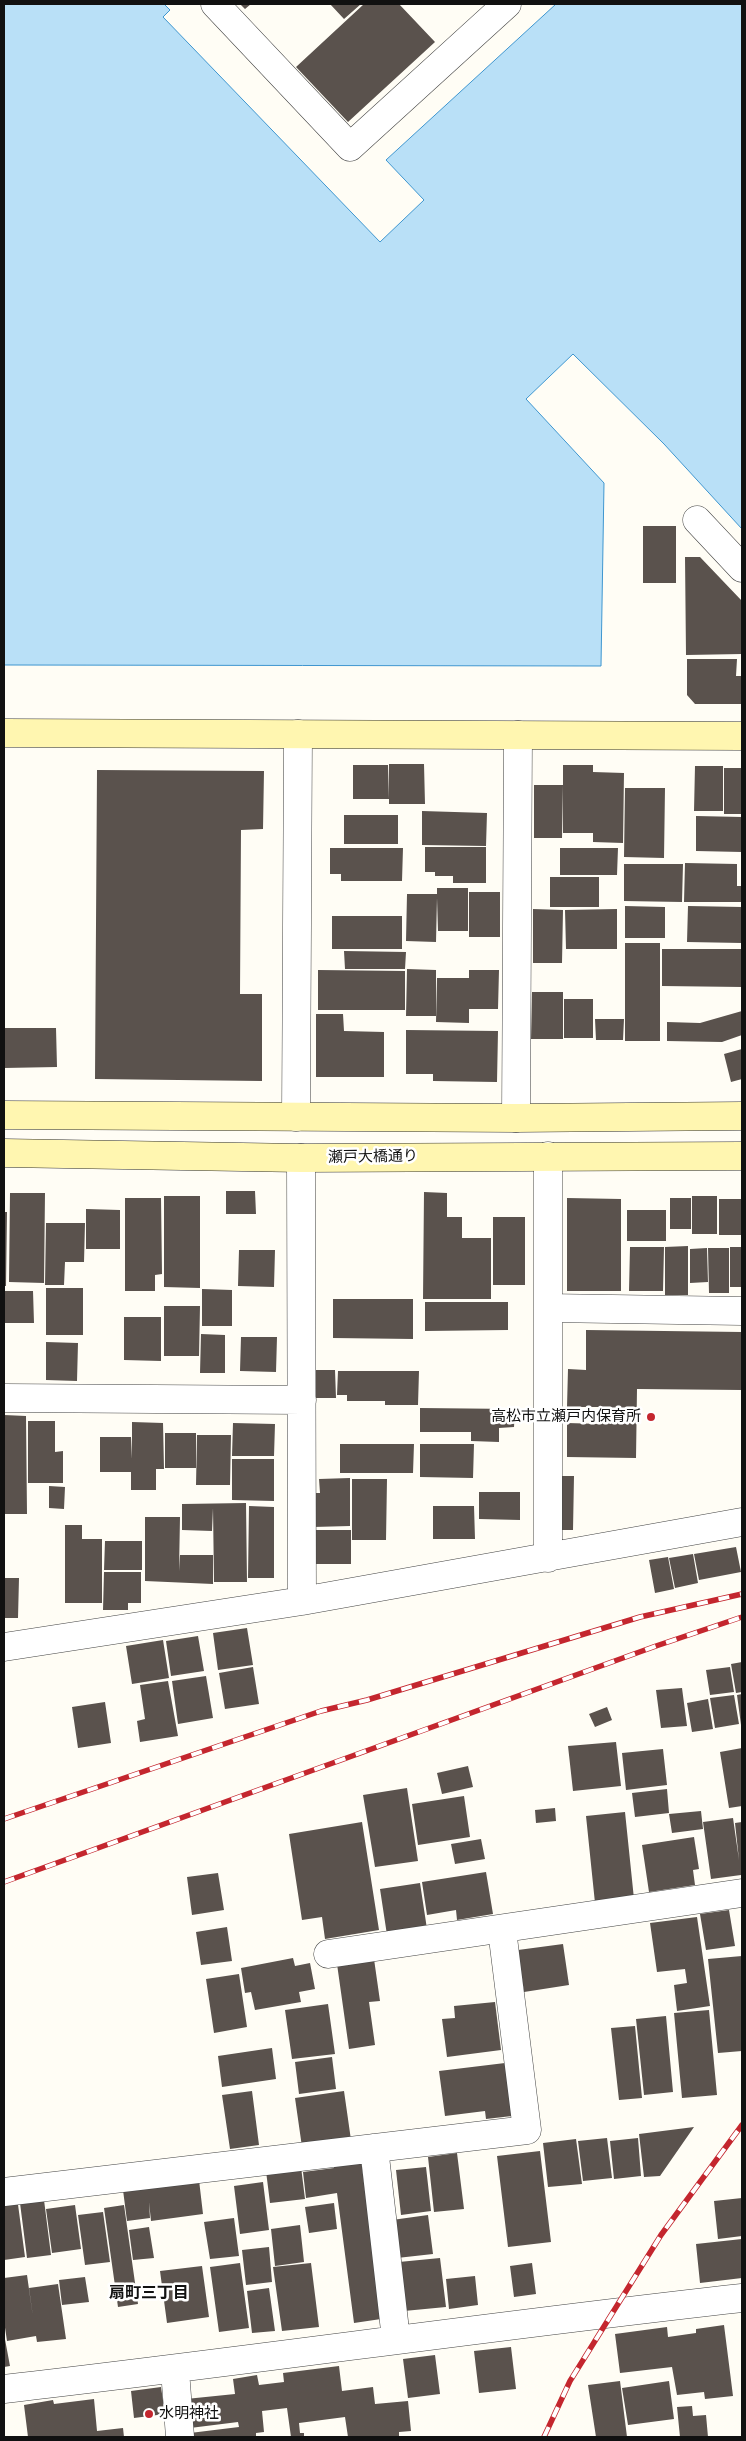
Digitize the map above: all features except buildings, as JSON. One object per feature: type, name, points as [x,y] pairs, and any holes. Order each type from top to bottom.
[{"type":"street","points":[[215,4],[350,147],[507,4]]},
{"type":"street","points":[[698,520],[742,568]]},
{"type":"street","points":[[4,733],[742,736]]},
{"type":"street","points":[[296,1118],[298,734]]},
{"type":"street","points":[[516,1118],[518,735]]},
{"type":"street","points":[[4,1116],[296,1118],[742,1116]]},
{"type":"street","name":"瀬戸大橋通り","points":[[4,1154],[301,1158],[742,1156]]},
{"type":"street","points":[[548,1156],[548,1558]]},
{"type":"street","points":[[301,1158],[302,1601]]},
{"type":"street","points":[[548,1308],[742,1311]]},
{"type":"street","points":[[4,1398],[302,1400]]},
{"type":"street","points":[[4,1647],[302,1601],[742,1522]]},
{"type":"street","points":[[328,1954],[502,1930],[742,1892]]},
{"type":"street","points":[[4,2192],[527,2130],[502,1930]]},
{"type":"street","points":[[374,2148],[396,2339]]},
{"type":"street","points":[[4,2389],[175,2370],[396,2339],[742,2298]]},
{"type":"street","points":[[175,2370],[180,2437]]},
{"type":"water","points":[[4,4],[164,4],[170,10],[163,17],[380,242],[424,200],[386,160],[556,4],[742,4],[742,529],[664,444],[573,354],[526,399],[604,483],[601,666],[4,665]]},
{"type":"railway","points":[[4,1819],[321,1711],[367,1700],[640,1617],[742,1594]]},
{"type":"railway","points":[[4,1882],[656,1646],[742,1617]]},
{"type":"railway","points":[[544,2437],[570,2381],[661,2235],[742,2125]]},
{"type":"place","name":"高松市立瀬戸内保育所","points":[[651,1417]]},
{"type":"place","name":"水明神社","points":[[149,2414]]},
{"type":"district","name":"扇町三丁目","points":[[149,2293]]}]
